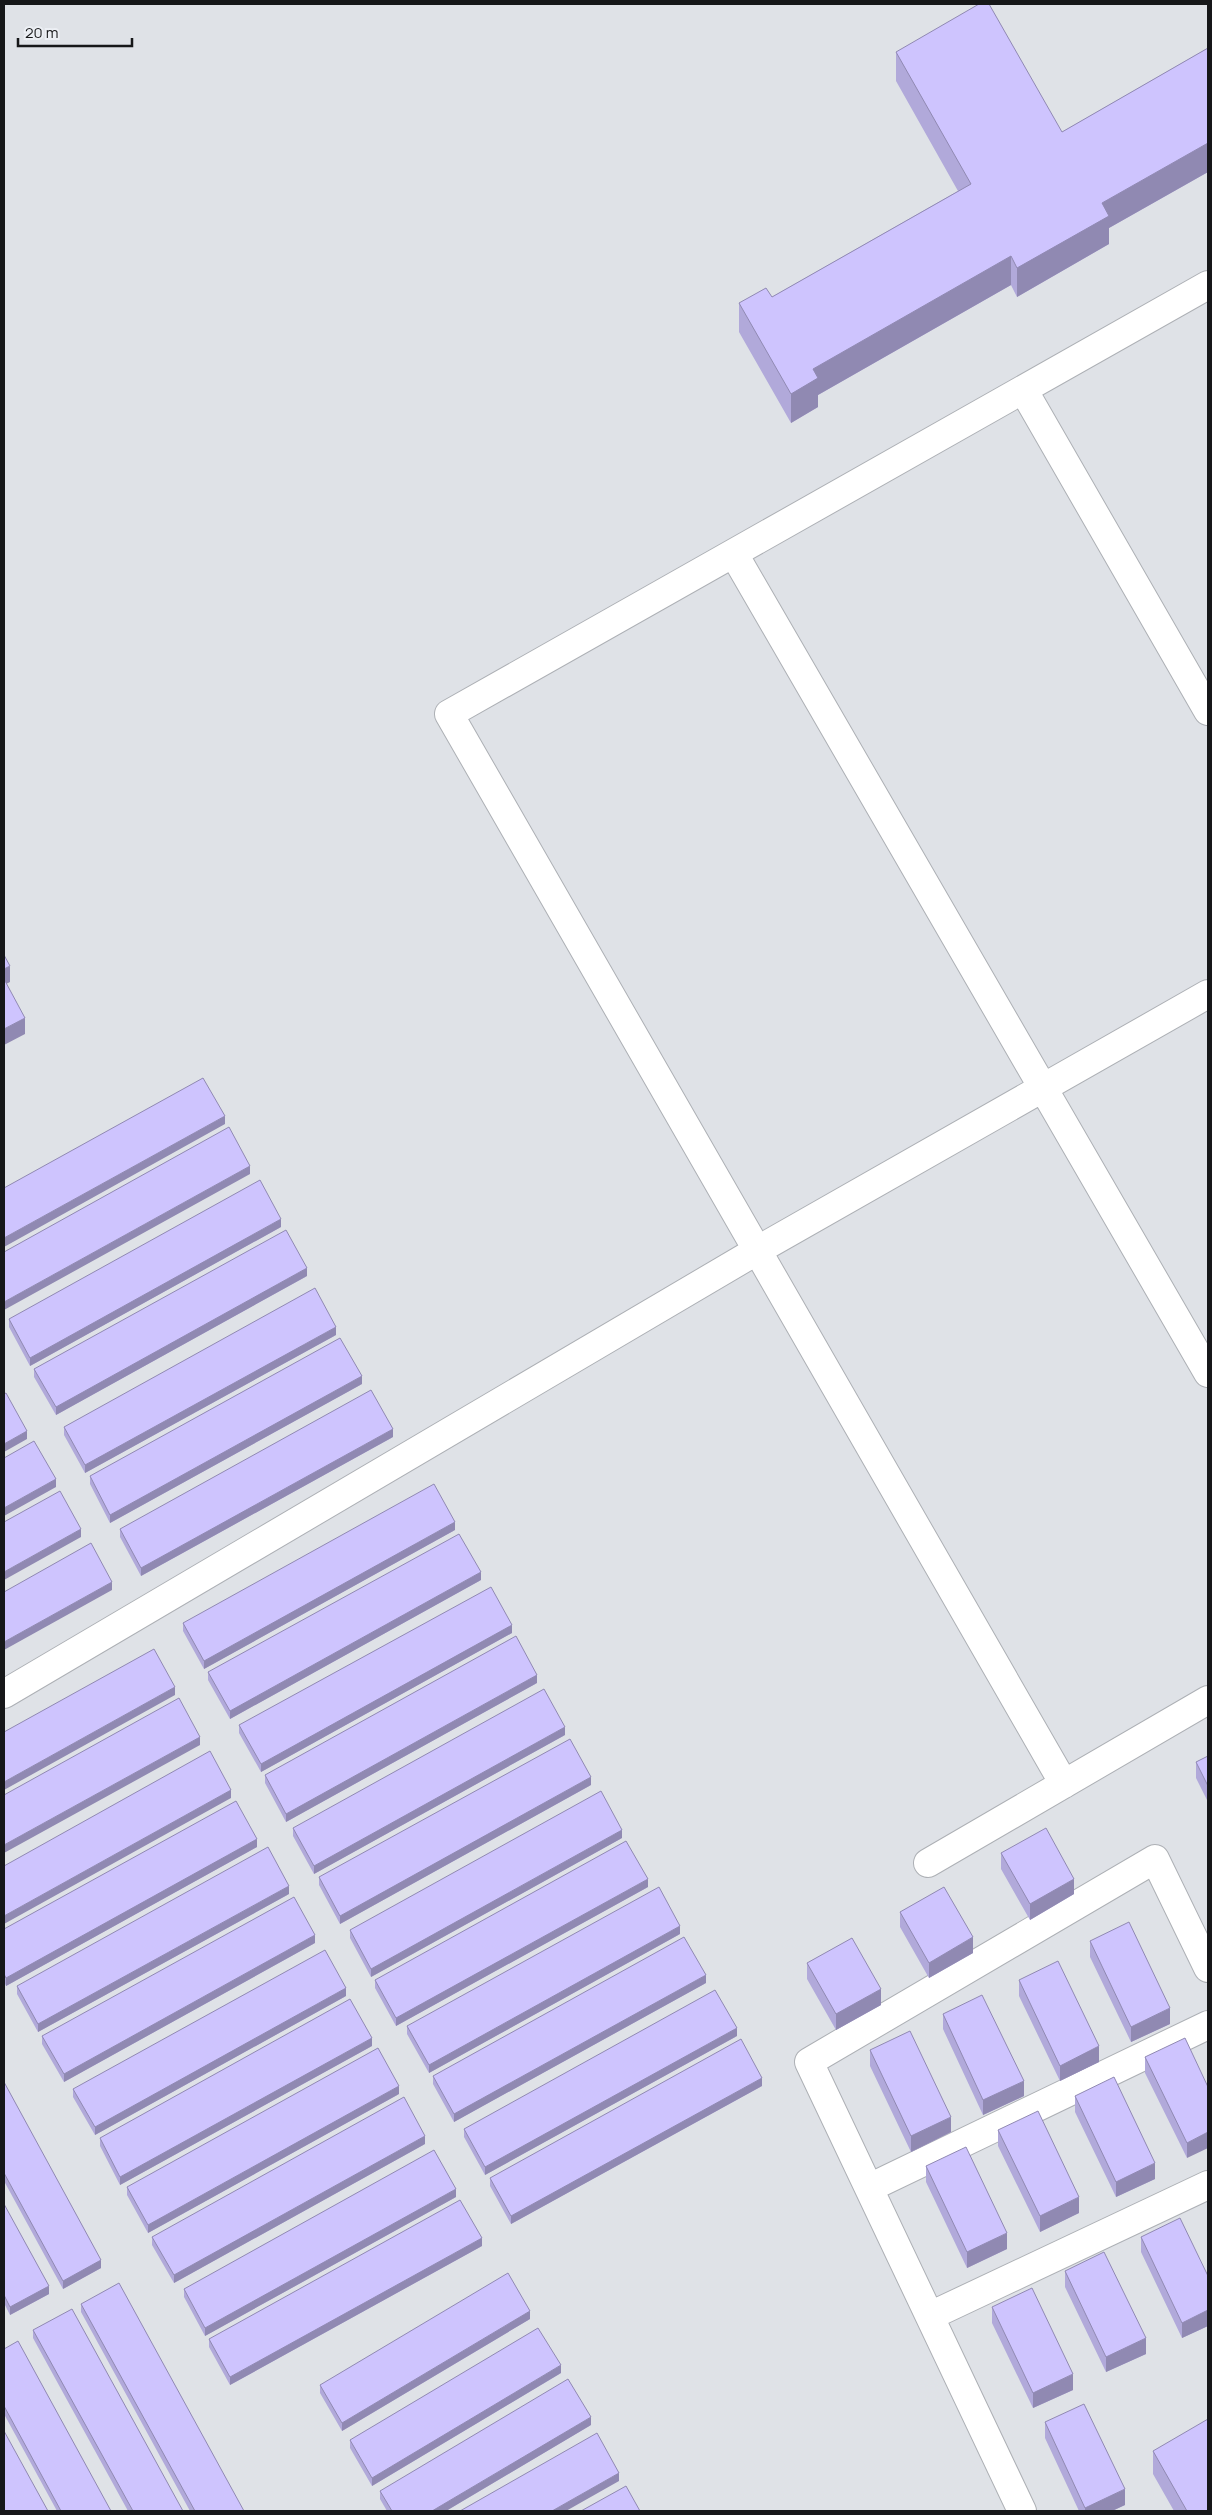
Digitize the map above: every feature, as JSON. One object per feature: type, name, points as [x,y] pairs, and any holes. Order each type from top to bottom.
[{"type":"street","points":[[1064,1784],[449,714],[1024,391],[1208,285]]},
{"type":"street","points":[[1024,391],[1208,711]]},
{"type":"street","points":[[734,554],[1208,1373]]},
{"type":"street","points":[[4,1694],[758,1250],[1208,994]]},
{"type":"street","points":[[928,1863],[1208,1700]]},
{"type":"street","points":[[1022,2511],[809,2062],[1155,1859],[1206,1955]]},
{"type":"street","points":[[869,2188],[1208,2025]]},
{"type":"street","points":[[930,2316],[1208,2185]]},
{"type":"building","points":[[979,4],[989,4],[1062,132],[1208,48],[1208,143],[1102,203],[1109,216],[1017,268],[1011,256],[813,369],[818,378],[791,394],[739,303],[766,288],[772,297],[971,184],[896,52]]},
{"type":"building","points":[[4,955],[10,966],[4,969]]},
{"type":"building","points":[[4,979],[25,1018],[4,1029]]},
{"type":"building","points":[[203,1078],[225,1116],[4,1238],[4,1188]]},
{"type":"building","points":[[229,1127],[250,1166],[4,1302],[4,1252]]},
{"type":"building","points":[[260,1180],[281,1219],[30,1358],[9,1319]]},
{"type":"building","points":[[286,1230],[307,1268],[56,1407],[34,1369]]},
{"type":"building","points":[[315,1288],[336,1327],[85,1465],[64,1427]]},
{"type":"building","points":[[340,1338],[362,1376],[110,1515],[90,1476]]},
{"type":"building","points":[[371,1390],[393,1429],[141,1568],[120,1529]]},
{"type":"building","points":[[6,1393],[27,1431],[4,1444],[4,1394]]},
{"type":"building","points":[[34,1441],[56,1479],[4,1508],[4,1458]]},
{"type":"building","points":[[434,1484],[455,1522],[204,1661],[183,1623]]},
{"type":"building","points":[[60,1491],[81,1529],[4,1572],[4,1522]]},
{"type":"building","points":[[459,1534],[481,1572],[230,1711],[208,1672]]},
{"type":"building","points":[[91,1543],[112,1582],[4,1642],[4,1592]]},
{"type":"building","points":[[491,1587],[512,1625],[261,1764],[239,1725]]},
{"type":"building","points":[[516,1636],[537,1675],[286,1814],[265,1775]]},
{"type":"building","points":[[154,1649],[175,1687],[4,1782],[4,1732]]},
{"type":"building","points":[[544,1689],[565,1727],[314,1866],[293,1828]]},
{"type":"building","points":[[179,1698],[200,1737],[4,1845],[4,1795]]},
{"type":"building","points":[[570,1739],[591,1777],[340,1916],[319,1877]]},
{"type":"building","points":[[210,1751],[231,1790],[4,1916],[4,1866]]},
{"type":"building","points":[[1208,1756],[1208,1786],[1196,1762]]},
{"type":"building","points":[[601,1791],[622,1830],[371,1969],[350,1930]]},
{"type":"building","points":[[236,1801],[257,1839],[6,1978],[4,1974],[4,1929]]},
{"type":"building","points":[[1046,1828],[1074,1879],[1030,1904],[1001,1853]]},
{"type":"building","points":[[626,1841],[648,1879],[396,2018],[375,1980]]},
{"type":"building","points":[[268,1847],[289,1886],[38,2024],[17,1986]]},
{"type":"building","points":[[659,1887],[680,1926],[429,2065],[407,2026]]},
{"type":"building","points":[[944,1887],[973,1937],[929,1963],[900,1912]]},
{"type":"building","points":[[294,1897],[315,1935],[64,2074],[42,2036]]},
{"type":"building","points":[[1129,1922],[1170,2008],[1131,2027],[1090,1941]]},
{"type":"building","points":[[684,1937],[706,1975],[454,2114],[433,2076]]},
{"type":"building","points":[[852,1938],[881,1989],[836,2014],[807,1963]]},
{"type":"building","points":[[325,1950],[346,1988],[95,2127],[73,2089]]},
{"type":"building","points":[[1058,1961],[1099,2046],[1060,2066],[1019,1980]]},
{"type":"building","points":[[715,1990],[737,2028],[485,2167],[464,2129]]},
{"type":"building","points":[[982,1995],[1024,2081],[983,2100],[943,2014]]},
{"type":"building","points":[[350,1999],[372,2038],[120,2177],[100,2138]]},
{"type":"building","points":[[910,2031],[951,2117],[911,2136],[870,2050]]},
{"type":"building","points":[[1185,2038],[1208,2087],[1208,2132],[1187,2143],[1145,2057]]},
{"type":"building","points":[[741,2039],[762,2078],[511,2216],[490,2178]]},
{"type":"building","points":[[378,2048],[399,2086],[148,2225],[127,2187]]},
{"type":"building","points":[[1114,2077],[1155,2163],[1116,2182],[1075,2096]]},
{"type":"building","points":[[4,2082],[101,2260],[63,2281],[4,2173]]},
{"type":"building","points":[[404,2097],[425,2136],[174,2275],[152,2237]]},
{"type":"building","points":[[1038,2111],[1079,2197],[1040,2216],[998,2130]]},
{"type":"building","points":[[966,2147],[1007,2233],[967,2252],[926,2166]]},
{"type":"building","points":[[434,2150],[456,2189],[205,2328],[184,2289]]},
{"type":"building","points":[[460,2200],[482,2238],[230,2377],[209,2339]]},
{"type":"building","points":[[4,2204],[49,2286],[10,2307],[4,2295]]},
{"type":"building","points":[[1180,2218],[1208,2276],[1208,2310],[1182,2323],[1141,2237]]},
{"type":"building","points":[[1104,2252],[1146,2338],[1106,2357],[1065,2271]]},
{"type":"building","points":[[508,2273],[530,2311],[342,2423],[320,2385]]},
{"type":"building","points":[[119,2283],[244,2511],[195,2511],[81,2304]]},
{"type":"building","points":[[1032,2288],[1073,2374],[1033,2393],[992,2307]]},
{"type":"building","points":[[72,2309],[183,2511],[133,2511],[33,2330]]},
{"type":"building","points":[[538,2328],[561,2365],[372,2478],[350,2440]]},
{"type":"building","points":[[18,2341],[111,2511],[61,2511],[4,2406],[4,2349]]},
{"type":"building","points":[[568,2379],[591,2417],[432,2511],[392,2511],[380,2491]]},
{"type":"building","points":[[1084,2404],[1125,2489],[1085,2508],[1045,2422]]},
{"type":"building","points":[[1208,2419],[1208,2511],[1187,2511],[1153,2451]]},
{"type":"building","points":[[4,2431],[48,2511],[4,2511]]},
{"type":"building","points":[[597,2433],[619,2473],[552,2511],[460,2511]]},
{"type":"building","points":[[626,2486],[640,2511],[581,2511]]}]
